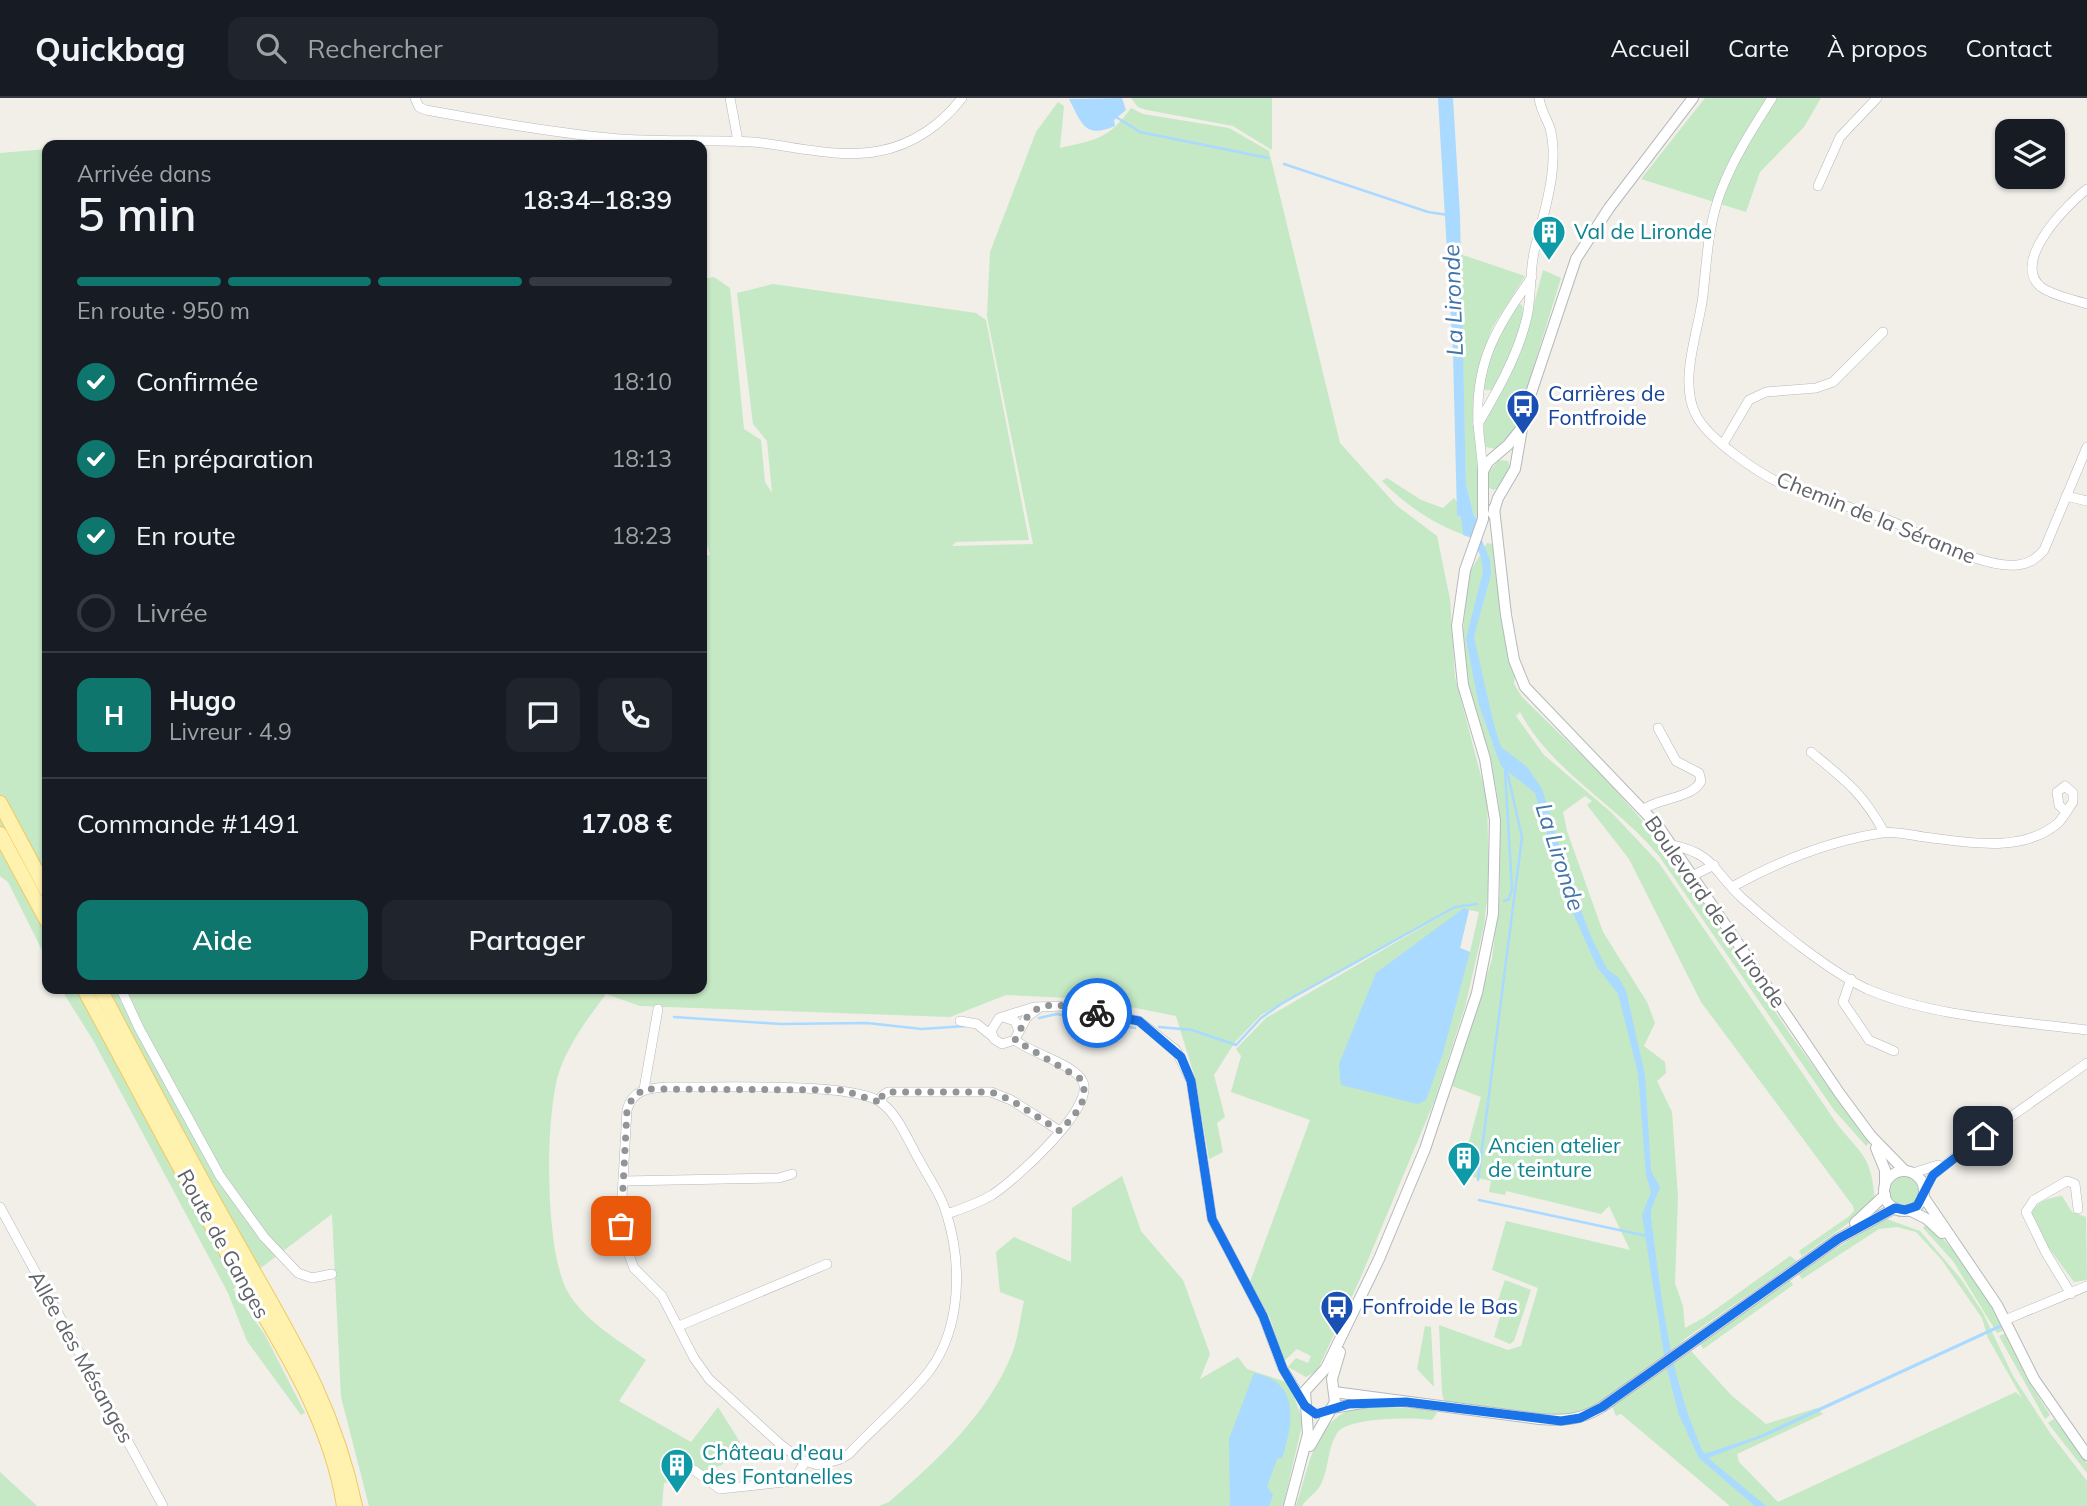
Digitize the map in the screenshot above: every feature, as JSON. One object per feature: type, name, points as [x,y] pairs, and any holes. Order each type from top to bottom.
[{"type":"main road","points":[[0,803],[42,882]]},
{"type":"main road","points":[[0,834],[42,912]]},
{"type":"main road","name":"Route de Ganges","points":[[87,994],[220,1240],[295,1369],[327,1442],[344,1506]]},
{"type":"main road","name":"Route de Ganges","points":[[103,994],[224,1220],[309,1368],[341,1447],[355,1506]]},
{"type":"street","points":[[415,98],[419,107],[426,110],[608,138],[695,140]]},
{"type":"street","points":[[730,98],[738,141]]},
{"type":"street","points":[[707,140],[738,141],[854,154],[883,151],[920,136],[949,114],[962,98]]},
{"type":"street","points":[[1478,424],[1505,376],[1526,319],[1533,256],[1549,190],[1551,162],[1549,127],[1542,114],[1539,98]]},
{"type":"street","points":[[1304,1458],[1330,1410],[1334,1371],[1352,1320],[1425,1149],[1452,1073],[1477,993],[1493,914],[1496,853],[1494,805],[1485,760],[1463,685],[1457,643],[1463,580],[1484,530],[1490,506],[1504,489],[1515,465],[1520,429],[1555,318],[1583,246],[1631,177],[1693,98]]},
{"type":"street","name":"Chemin de la Séranne","points":[[1772,98],[1739,149],[1718,200],[1706,244],[1690,384],[1695,414],[1723,444],[1782,484],[1887,520],[1987,562],[2003,564],[2017,565],[2038,558],[2087,447]]},
{"type":"street","points":[[1818,186],[1840,137],[1877,98]]},
{"type":"street","points":[[2087,189],[2048,226],[2039,245],[2034,271],[2035,278],[2043,288],[2087,304]]},
{"type":"street","points":[[1504,489],[1493,494],[1483,488],[1478,424],[1479,381],[1487,350],[1509,308],[1532,277]]},
{"type":"street","points":[[1723,444],[1749,400],[1766,392],[1816,388],[1833,382],[1883,332]]},
{"type":"street","points":[[1483,471],[1520,429]]},
{"type":"street","points":[[1480,449],[1494,457],[1508,457],[1515,465]]},
{"type":"street","name":"Boulevard de la Lironde","points":[[1483,488],[1501,545],[1508,626],[1514,660],[1525,687],[1644,809],[1672,845],[1871,1136],[1909,1172]]},
{"type":"street","points":[[2067,496],[2087,501]]},
{"type":"street","name":"Boulevard de la Lironde","points":[[1484,530],[1501,545]]},
{"type":"street","points":[[1644,809],[1653,803],[1693,790],[1701,781],[1699,773],[1676,761],[1658,728]]},
{"type":"street","points":[[1811,752],[1861,795],[1884,832]]},
{"type":"street","points":[[1732,887],[1798,854],[1884,832],[2005,843],[2033,838],[2060,822],[2064,810]]},
{"type":"street","points":[[1672,845],[1698,851],[1732,887],[1796,940],[1866,988],[1917,1005],[2087,1030]]},
{"type":"street","points":[[1692,876],[1714,865]]},
{"type":"street","points":[[1851,979],[1843,1002],[1869,1040],[1894,1051]]},
{"type":"street","points":[[124,994],[186,1115],[241,1206],[264,1237],[298,1273],[312,1278],[332,1274]]},
{"type":"street","points":[[1043,1006],[1029,1015],[1017,1037],[1004,1045],[977,1024],[960,1021],[1001,1018],[1043,1006],[1068,1006],[1139,1021],[1181,1057],[1191,1081],[1212,1219],[1263,1316],[1289,1377],[1303,1402],[1316,1414],[1364,1402],[1406,1402]]},
{"type":"street","points":[[644,1089],[658,1009]]},
{"type":"street","points":[[947,1214],[985,1199],[1007,1184],[1060,1131],[1084,1101],[1085,1090],[1081,1079],[1017,1037],[1015,1021],[1001,1018]]},
{"type":"street","points":[[994,1039],[991,1028],[1001,1018]]},
{"type":"street","points":[[1909,1210],[1917,1206],[1933,1175],[1958,1154],[2087,1063]]},
{"type":"street","points":[[644,1089],[843,1090],[882,1103],[898,1125],[947,1214],[956,1297],[946,1339],[936,1361],[849,1454],[827,1464],[805,1462],[780,1444],[709,1379],[694,1358],[662,1296],[634,1268],[621,1232],[627,1110],[632,1099],[644,1089]]},
{"type":"street","points":[[882,1103],[882,1096],[888,1092],[991,1092],[1011,1100],[1060,1131]]},
{"type":"street","name":"Boulevard de la Lironde","points":[[1871,1136],[1885,1170],[1885,1190]]},
{"type":"street","points":[[1838,1239],[1885,1190],[1892,1175],[1930,1169],[1958,1154]]},
{"type":"street","points":[[1909,1172],[2005,1320],[2034,1379],[2087,1455]]},
{"type":"street","points":[[623,1181],[779,1178],[792,1174]]},
{"type":"street","points":[[2071,1293],[2046,1253],[2026,1212],[2034,1200],[2067,1181],[2075,1184],[2078,1209]]},
{"type":"street","points":[[1885,1190],[1895,1208]]},
{"type":"street","name":"Allée des Mésanges","points":[[0,1207],[163,1506]]},
{"type":"street","points":[[1289,1377],[1325,1383],[1334,1391],[1406,1402],[1539,1419],[1574,1419],[1602,1407],[1838,1239],[1895,1208],[1909,1210],[1927,1219],[1952,1241]]},
{"type":"street","points":[[679,1326],[827,1264]]},
{"type":"street","points":[[2005,1320],[2087,1286]]},
{"type":"street","points":[[1289,1506],[1304,1458],[1308,1427],[1303,1402],[1304,1391],[1326,1368],[1352,1320]]},
{"type":"street","points":[[694,1470],[720,1489],[793,1481],[805,1462]]},
{"type":"green space","points":[[1131,98],[1272,98],[1272,150],[1233,126],[1147,110],[1138,107]]},
{"type":"green space","points":[[1705,98],[1821,98],[1804,127],[1760,172],[1746,212],[1641,179]]},
{"type":"green space","points":[[1058,102],[1064,106],[1060,148],[1100,137],[1116,126],[1131,108],[1143,114],[1229,128],[1269,151],[1340,443],[1396,505],[1437,536],[1450,599],[1455,677],[1487,799],[1489,883],[1484,925],[1465,1007],[1434,1102],[1360,1279],[1317,1371],[1306,1377],[1288,1367],[1296,1358],[1308,1363],[1311,1356],[1297,1349],[1284,1361],[1270,1318],[1250,1282],[1310,1120],[1231,1092],[1241,1056],[1236,1049],[1266,1018],[1460,905],[1261,1015],[1235,1042],[1214,1075],[1225,1117],[1217,1123],[1223,1152],[1209,1159],[1195,1078],[1176,1016],[1090,999],[1006,995],[950,1017],[640,1006],[606,994],[707,994],[707,556],[710,555],[707,544],[707,278],[714,277],[730,288],[744,429],[761,440],[765,482],[772,493],[767,441],[753,424],[737,293],[773,284],[976,313],[986,320],[1029,540],[956,542],[952,546],[1033,544],[987,316],[990,252],[1036,132]],"holes":[[[1469,910],[1479,912],[1470,952],[1460,948]]]},
{"type":"green space","points":[[42,149],[42,950],[8,882],[0,876],[0,153]]},
{"type":"green space","points":[[1460,254],[1525,276],[1492,328],[1477,372],[1475,443],[1480,459],[1482,522],[1474,516],[1466,484]]},
{"type":"green space","points":[[1543,270],[1561,278],[1512,437],[1500,447],[1489,448],[1484,446],[1484,422],[1521,353]]},
{"type":"green space","points":[[1519,304],[1522,305],[1522,324],[1514,348],[1494,390],[1485,390],[1483,381],[1488,359]]},
{"type":"green space","points":[[1499,460],[1508,461],[1510,466],[1500,487],[1493,490],[1486,486],[1486,476]]},
{"type":"green space","points":[[1387,478],[1421,500],[1443,508],[1454,498],[1476,529],[1471,537],[1434,521],[1412,507],[1382,481]]},
{"type":"green space","points":[[1487,543],[1492,544],[1494,550],[1507,652],[1515,673],[1514,684],[1522,697],[1603,776],[1669,851],[1790,1034],[1869,1143],[1866,1146],[1834,1110],[1659,856],[1642,837],[1549,752],[1520,712],[1516,716],[1544,755],[1612,813],[1659,863],[1837,1124],[1864,1158],[1871,1174],[1875,1200],[1854,1219],[1802,1256],[1799,1251],[1848,1217],[1854,1211],[1853,1206],[1701,1002],[1629,859],[1587,805],[1592,801],[1585,796],[1563,812],[1567,831],[1603,932],[1647,1002],[1655,1023],[1644,1046],[1665,1062],[1666,1073],[1657,1081],[1672,1112],[1678,1197],[1675,1283],[1683,1306],[1685,1328],[1705,1317],[1790,1256],[1797,1261],[1686,1338],[1661,1360],[1593,1409],[1565,1419],[1445,1405],[1442,1393],[1439,1325],[1508,1350],[1521,1346],[1538,1288],[1492,1270],[1506,1221],[1630,1250],[1609,1206],[1601,1214],[1506,1191],[1505,1195],[1489,1192],[1491,1181],[1473,1177],[1477,1162],[1465,1156],[1481,1097],[1452,1086],[1492,959],[1500,894],[1499,806],[1490,754],[1470,694],[1462,644],[1468,575]]},
{"type":"green space","points":[[64,994],[606,994],[568,1051],[554,1093],[549,1184],[555,1249],[561,1275],[569,1294],[585,1313],[646,1360],[619,1401],[691,1442],[718,1407],[740,1442],[722,1465],[664,1483],[662,1506],[369,1506],[341,1397],[332,1214],[233,1289],[265,1335],[305,1413],[301,1415],[247,1341],[228,1293],[93,1040]]},
{"type":"green space","points":[[1122,1176],[1141,1231],[1183,1280],[1210,1354],[1200,1379],[1238,1357],[1247,1369],[1286,1382],[1293,1394],[1303,1421],[1283,1506],[879,1506],[889,1502],[943,1453],[975,1417],[1002,1376],[1012,1354],[1024,1301],[1000,1292],[996,1252],[1014,1237],[1071,1262],[1072,1208]]},
{"type":"green space","points":[[1904,1177],[1914,1181],[1918,1191],[1914,1201],[1904,1205],[1894,1201],[1890,1191],[1894,1181]]},
{"type":"green space","points":[[2062,1196],[2072,1212],[2086,1217],[2087,1280],[2074,1282],[2043,1240],[2031,1215],[2043,1201]]},
{"type":"green space","points":[[1884,1218],[1920,1231],[1961,1279],[1983,1313],[2013,1376],[2050,1433],[2087,1481],[2087,1506],[1730,1506],[1621,1414],[1616,1416],[1612,1406],[1691,1351],[1731,1395],[1766,1424],[1817,1408],[1823,1414],[1737,1454],[1739,1462],[1778,1502],[2016,1392],[2022,1398],[1988,1338],[1982,1318],[1941,1259],[1916,1232],[1897,1227],[1879,1229],[1802,1279],[1798,1273]]},
{"type":"green space","points":[[1927,1223],[1970,1273],[2004,1330],[1997,1333],[1953,1261],[1923,1228]]},
{"type":"green space","points":[[1505,1280],[1531,1290],[1514,1341],[1510,1344],[1494,1337],[1500,1317],[1493,1314]]},
{"type":"green space","points":[[1790,1280],[1793,1285],[1703,1349],[1700,1343]]},
{"type":"green space","points":[[1425,1326],[1431,1327],[1434,1387],[1417,1369]]},
{"type":"green space","points":[[2006,1333],[2026,1377],[2050,1415],[2045,1419],[1999,1336]]},
{"type":"green space","points":[[1362,1405],[1434,1410],[1437,1413],[1432,1420],[1381,1419],[1343,1428],[1334,1439],[1320,1486],[1302,1506],[1296,1506],[1310,1459],[1323,1432],[1345,1412]]},
{"type":"green space","points":[[2054,1419],[2087,1463],[2087,1473],[2048,1423]]},
{"type":"green space","points":[[0,1472],[37,1506],[0,1506]]},
{"type":"water","points":[[1122,98],[1126,110],[1114,120],[1115,126],[1097,131],[1081,122],[1069,99]]},
{"type":"water","name":"La Lironde","points":[[1438,98],[1453,98],[1460,216],[1466,484],[1474,516],[1478,520],[1477,528],[1490,560],[1491,574],[1474,637],[1501,747],[1527,767],[1542,789],[1574,892],[1592,939],[1607,969],[1619,978],[1626,991],[1645,1075],[1651,1171],[1660,1187],[1651,1210],[1651,1218],[1663,1309],[1682,1396],[1704,1454],[1756,1437],[2001,1324],[2002,1327],[1768,1435],[1708,1458],[1766,1506],[1755,1506],[1699,1458],[1679,1415],[1665,1362],[1642,1215],[1651,1192],[1646,1175],[1638,1073],[1618,994],[1597,967],[1565,895],[1535,793],[1501,766],[1479,705],[1466,639],[1483,572],[1481,557],[1472,538],[1463,535],[1461,517],[1457,515],[1453,354]]},
{"type":"water","points":[[1464,908],[1469,910],[1460,948],[1470,952],[1443,1053],[1426,1100],[1418,1104],[1341,1085],[1339,1064],[1376,973]]},
{"type":"water","points":[[1254,1373],[1280,1385],[1286,1395],[1290,1406],[1289,1432],[1282,1458],[1277,1459],[1267,1487],[1273,1495],[1269,1506],[1230,1506],[1229,1439]]},
{"type":"waterway","points":[[1116,117],[1140,132],[1268,158]]},
{"type":"waterway","points":[[1284,164],[1428,212],[1448,215]]},
{"type":"waterway","points":[[1478,1180],[1522,837],[1506,767]]},
{"type":"waterway","points":[[1504,901],[1509,899],[1512,889],[1505,770]]},
{"type":"waterway","points":[[1159,1027],[1192,1030],[1236,1045],[1261,1018],[1281,1004],[1455,907],[1477,904]]},
{"type":"waterway","points":[[1039,1018],[1057,1014],[1135,1028]]},
{"type":"waterway","points":[[674,1017],[781,1024],[867,1023],[922,1029],[966,1026]]},
{"type":"waterway","points":[[1479,1200],[1647,1236]]},
{"type":"way so far","points":[[621,1226],[627,1110],[632,1099],[644,1089],[667,1087],[843,1090],[871,1097],[882,1103],[883,1094],[888,1092],[977,1090],[1011,1100],[1060,1131],[1084,1101],[1085,1090],[1081,1079],[1063,1065],[1028,1050],[1015,1040],[1027,1017],[1043,1006],[1068,1006],[1097,1013]]},
{"type":"place","name":"Val de Lironde","points":[[1549,262]]},
{"type":"place","name":"Carrières de Fontfroide","points":[[1523,436]]},
{"type":"place","name":"Ancien atelier de teinture","points":[[1464,1188]]},
{"type":"place","name":"Fonfroide le Bas","points":[[1337,1337]]},
{"type":"place","name":"Château d'eau des Fontanelles","points":[[677,1495]]},
{"type":"route","points":[[1097,1013],[1139,1021],[1181,1057],[1191,1081],[1212,1219],[1263,1316],[1283,1369],[1305,1406],[1316,1414],[1349,1404],[1406,1402],[1561,1421],[1585,1416],[1658,1368],[1838,1239],[1895,1208],[1909,1210],[1917,1206],[1933,1175],[1983,1136]]}]
